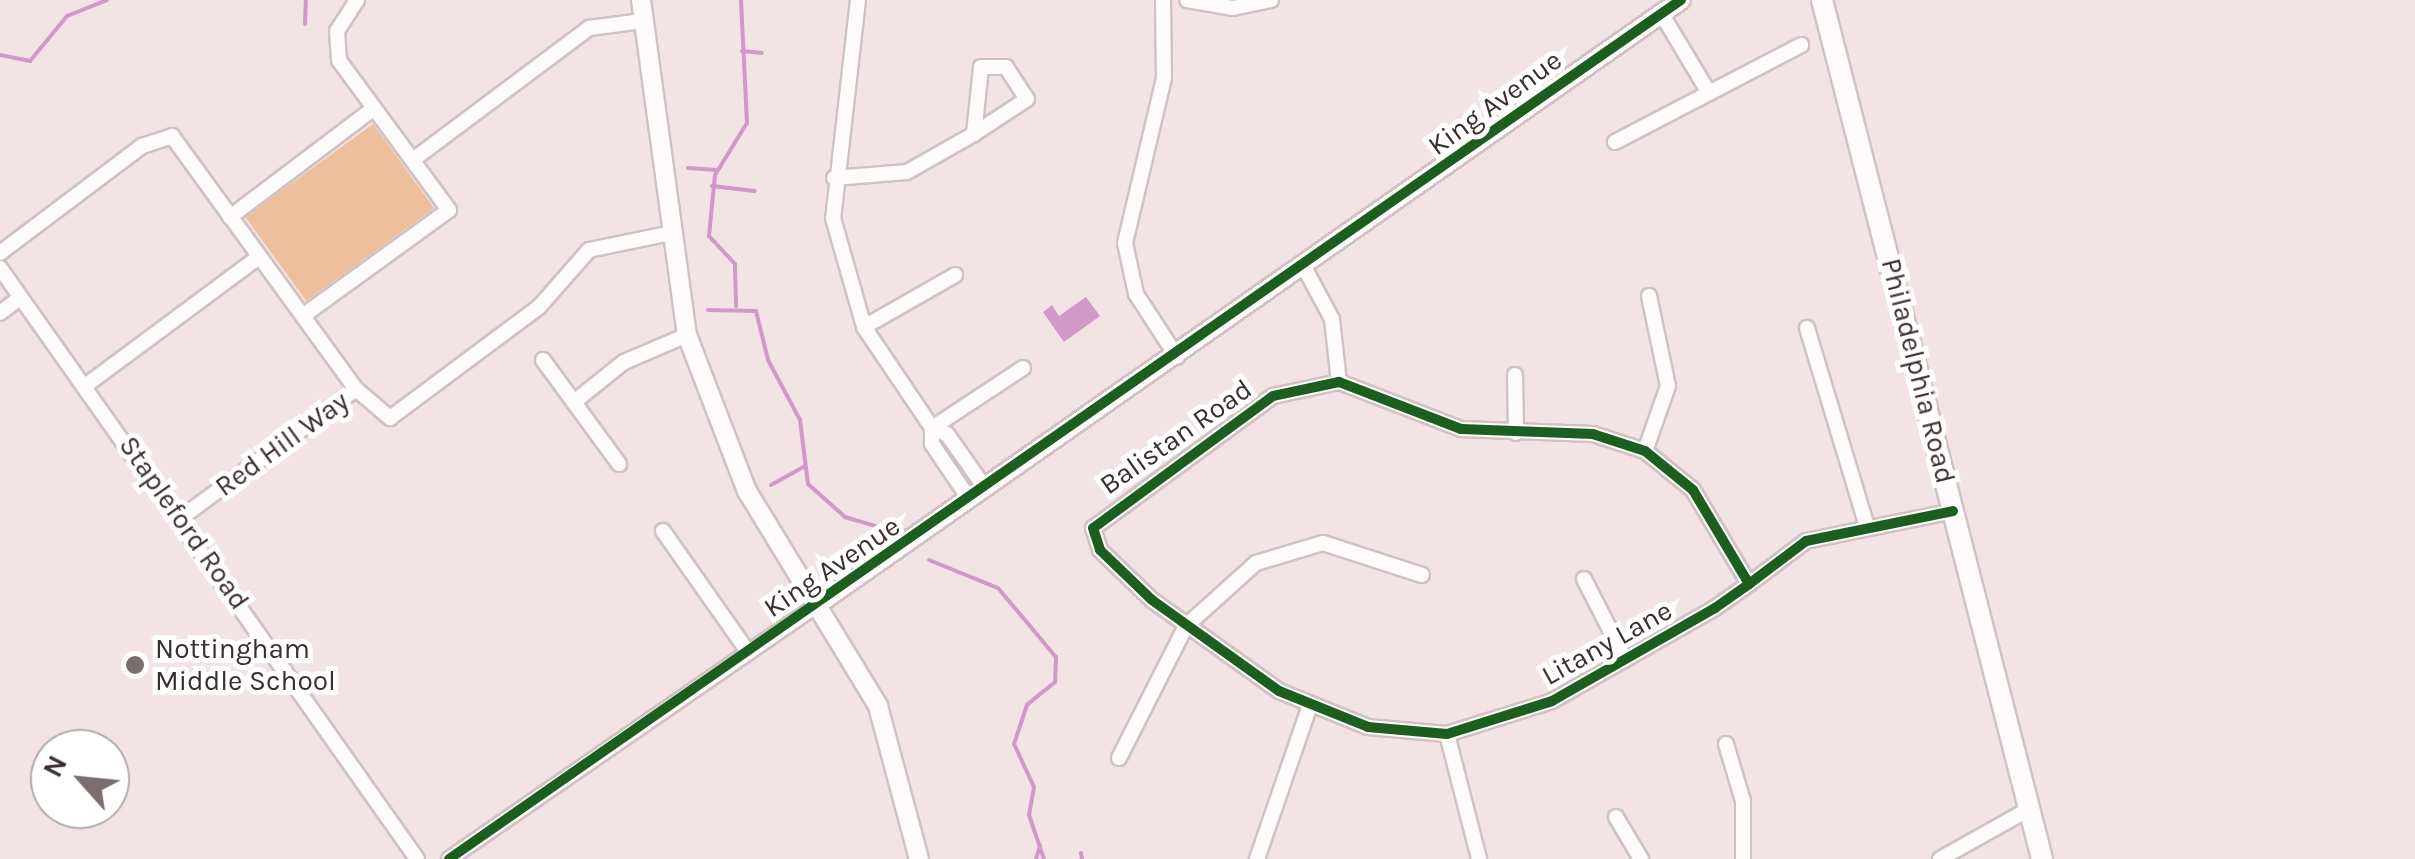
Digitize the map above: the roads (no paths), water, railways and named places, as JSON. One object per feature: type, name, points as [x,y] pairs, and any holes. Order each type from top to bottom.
[{"type":"main road","name":"Philadelphia Road","points":[[1822,0],[2042,859]]},
{"type":"street","points":[[304,315],[449,210],[373,109],[337,49],[340,24],[357,0]]},
{"type":"street","points":[[640,0],[666,234],[687,335],[747,491],[818,604],[892,741],[919,859]]},
{"type":"street","points":[[858,0],[834,178],[840,264],[864,327],[932,428],[932,444],[970,500]]},
{"type":"street","points":[[1188,0],[1233,8],[1271,0]]},
{"type":"street","name":"King Avenue","points":[[448,859],[1177,356],[1681,0]]},
{"type":"street","points":[[1167,1],[1164,78],[1125,244],[1136,294],[1177,356]]},
{"type":"street","points":[[1660,13],[1706,88]]},
{"type":"street","points":[[414,159],[589,28],[643,21]]},
{"type":"street","points":[[1614,142],[1706,88],[1801,45]]},
{"type":"street","points":[[834,178],[906,172],[974,134],[1024,105],[1006,67],[980,67],[974,134]]},
{"type":"street","points":[[230,217],[373,109]]},
{"type":"street","name":"Red Hill Way","points":[[0,253],[159,137],[172,136],[356,389],[182,516]]},
{"type":"street","points":[[356,389],[377,413],[396,416],[540,307],[589,250],[666,234]]},
{"type":"street","points":[[85,386],[259,257]]},
{"type":"street","points":[[1304,267],[1332,318],[1339,382],[1446,424],[1516,434],[1593,434],[1645,452],[1694,490],[1749,584]]},
{"type":"street","name":"Stapleford Road","points":[[0,268],[182,516],[416,859]]},
{"type":"street","points":[[864,327],[955,275]]},
{"type":"street","points":[[1645,452],[1668,386],[1649,296]]},
{"type":"street","points":[[0,312],[20,298]]},
{"type":"street","points":[[1808,328],[1868,527]]},
{"type":"street","points":[[574,402],[624,362],[687,335]]},
{"type":"street","points":[[543,360],[619,464]]},
{"type":"street","points":[[932,428],[1023,368]]},
{"type":"street","points":[[1516,374],[1516,434]]},
{"type":"street","name":"Balistan Road","points":[[1093,528],[1273,396],[1339,382]]},
{"type":"street","points":[[932,428],[947,434],[986,488]]},
{"type":"street","name":"Litany Lane","points":[[1093,528],[1117,568],[1186,626],[1309,708],[1368,727],[1446,734],[1517,717],[1625,660],[1749,584],[1806,541],[1953,511]]},
{"type":"street","points":[[663,532],[748,652]]},
{"type":"street","points":[[1119,758],[1186,626],[1240,574],[1302,544],[1347,548],[1422,575]]},
{"type":"street","points":[[1584,579],[1625,660]]},
{"type":"street","points":[[1257,859],[1309,708]]},
{"type":"street","points":[[1446,734],[1479,859]]},
{"type":"street","points":[[1726,744],[1743,801],[1743,859]]},
{"type":"street","points":[[1940,859],[2029,809]]},
{"type":"street","points":[[1616,817],[1641,859]]},
{"type":"waterway","points":[[0,55],[30,61],[67,16],[107,0]]},
{"type":"waterway","points":[[305,24],[306,0]]},
{"type":"waterway","points":[[736,306],[735,264],[709,236],[715,175],[747,123],[741,0]]},
{"type":"waterway","points":[[742,51],[762,53]]},
{"type":"waterway","points":[[688,168],[717,170]]},
{"type":"waterway","points":[[712,186],[755,191]]},
{"type":"waterway","points":[[708,310],[756,311],[768,360],[800,420],[808,484],[845,517],[889,530]]},
{"type":"waterway","points":[[771,485],[805,466]]},
{"type":"waterway","points":[[929,560],[998,588],[1056,657],[1055,682],[1027,705],[1014,744],[1034,787],[1029,815],[1044,859]]},
{"type":"waterway","points":[[1036,859],[1040,846]]},
{"type":"waterway","points":[[1081,853],[1082,859]]},
{"type":"place","name":"Nottingham Middle School","points":[[135,665]]}]
